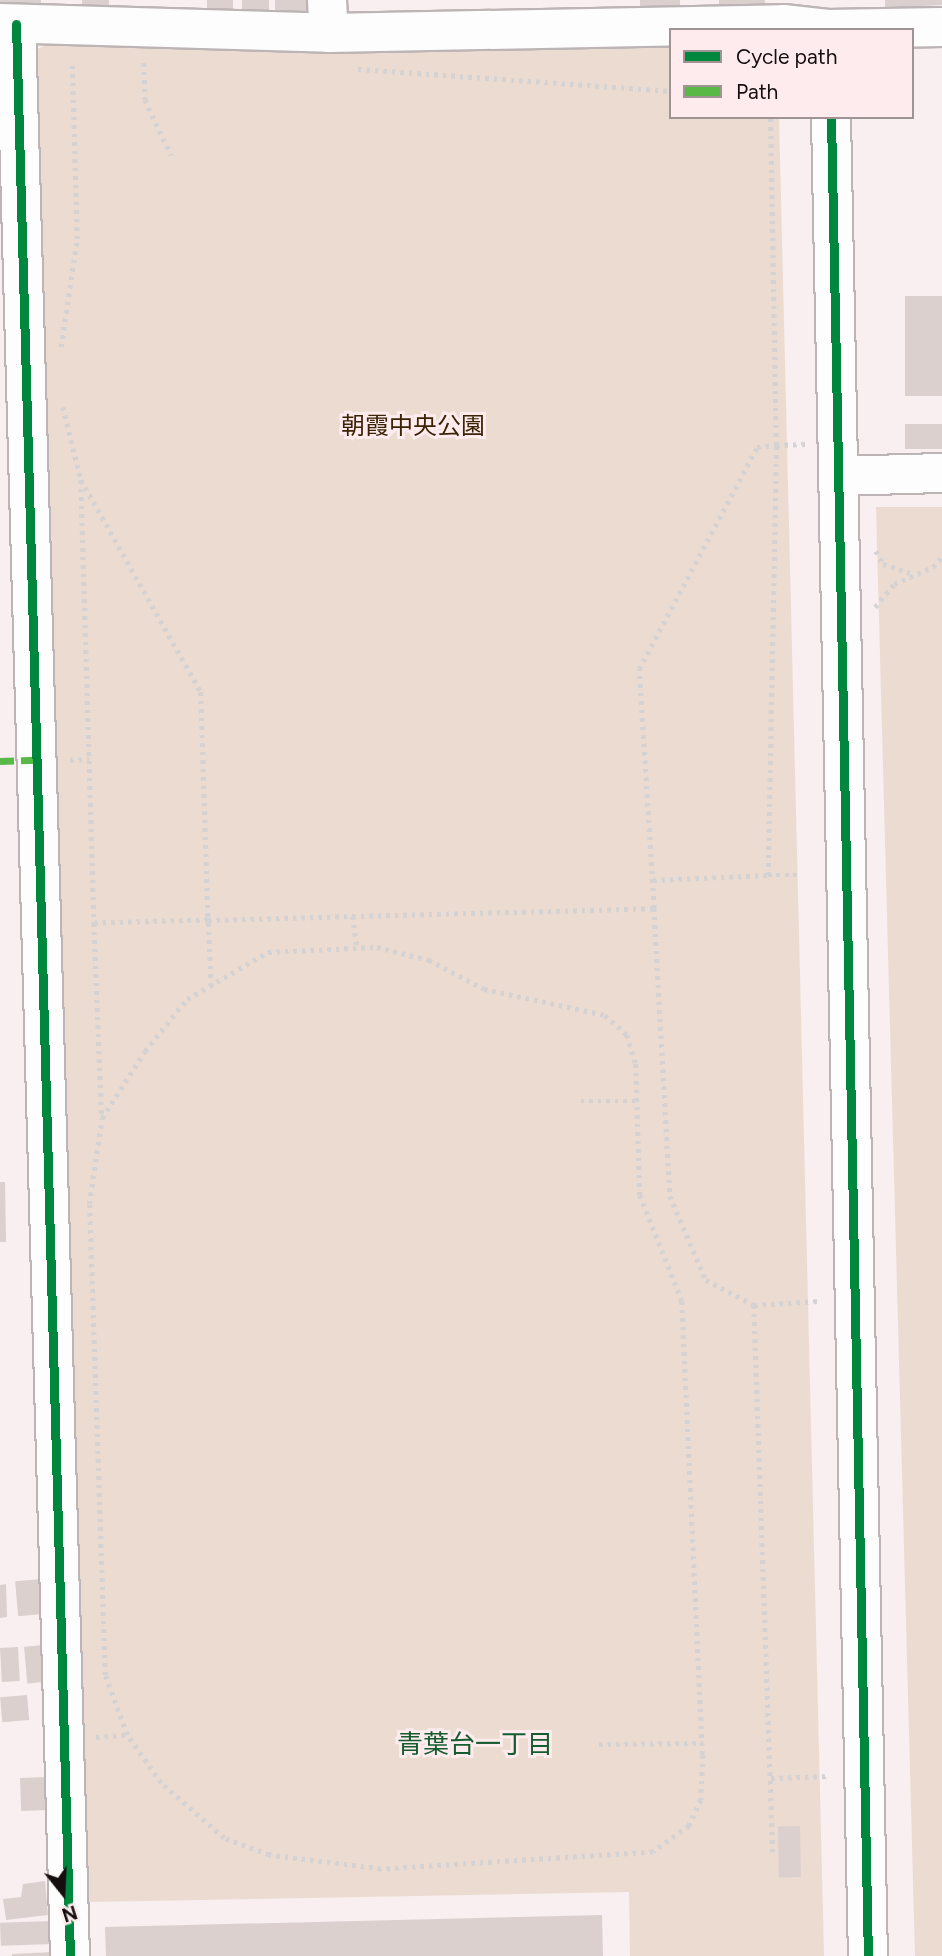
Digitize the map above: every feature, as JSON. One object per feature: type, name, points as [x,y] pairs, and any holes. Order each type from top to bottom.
[{"type":"street","points":[[828,0],[828,28]]},
{"type":"street","points":[[71,1956],[8,23],[328,16],[783,23],[820,28]]},
{"type":"street","points":[[885,28],[942,27]]},
{"type":"street","points":[[831,119],[867,1956]]},
{"type":"street","points":[[839,476],[942,473]]},
{"type":"path","points":[[59,360],[77,239],[72,62],[84,62]]},
{"type":"path","points":[[132,63],[157,63]]},
{"type":"path","points":[[144,63],[145,100],[171,155]]},
{"type":"path","points":[[344,68],[669,91]]},
{"type":"path","points":[[768,875],[776,445],[771,119]]},
{"type":"path","points":[[62,400],[80,480],[102,1118],[89,1204],[105,1675],[127,1735],[161,1783],[224,1838],[269,1855],[381,1869],[653,1852],[689,1826],[701,1800],[703,1742],[682,1301],[640,1195],[636,1064],[627,1035],[606,1015],[484,989],[429,960],[377,947],[268,952],[187,999],[145,1051],[102,1118]]},
{"type":"path","points":[[812,444],[757,447],[639,669],[670,1196],[706,1280],[754,1305],[820,1301]]},
{"type":"path","points":[[80,480],[201,692],[211,986]]},
{"type":"path","points":[[874,547],[883,564],[911,573]]},
{"type":"path","points":[[871,613],[894,584],[911,573],[933,567],[942,557]]},
{"type":"path","points":[[653,880],[802,875]]},
{"type":"path","points":[[94,923],[654,908]]},
{"type":"path","points":[[353,916],[357,948]]},
{"type":"path","points":[[581,1101],[637,1101]]},
{"type":"path","points":[[754,1305],[773,1855]]},
{"type":"path","points":[[92,1738],[127,1735]]},
{"type":"path","points":[[599,1744],[703,1742]]},
{"type":"path","points":[[771,1778],[828,1776]]},
{"type":"green space","name":"朝霞中央公園","points":[[59,39],[669,42],[669,119],[779,119],[824,1956],[630,1956],[629,1892],[88,1902],[78,1739],[31,52]]},
{"type":"green space","points":[[876,507],[942,507],[942,1956],[915,1956]]},
{"type":"building","points":[[0,0],[41,0],[41,9],[0,9]]},
{"type":"building","points":[[82,0],[109,0],[109,11],[82,11]]},
{"type":"building","points":[[207,0],[233,0],[233,17],[207,17]]},
{"type":"building","points":[[242,0],[269,0],[269,17],[242,17]]},
{"type":"building","points":[[275,0],[309,0],[309,16],[275,16]]},
{"type":"building","points":[[640,0],[680,0],[680,8],[640,8]]},
{"type":"building","points":[[719,0],[765,0],[765,9],[719,9]]},
{"type":"building","points":[[885,0],[942,0],[942,5],[885,8]]},
{"type":"building","points":[[905,296],[942,296],[942,396],[905,396]]},
{"type":"building","points":[[905,424],[942,424],[942,449],[905,449]]},
{"type":"building","points":[[0,1182],[5,1182],[6,1242],[0,1242]]},
{"type":"building","points":[[42,1579],[45,1614],[18,1616],[15,1581]]},
{"type":"building","points":[[6,1584],[7,1617],[0,1618],[0,1585]]},
{"type":"building","points":[[43,1645],[46,1682],[27,1684],[24,1647]]},
{"type":"building","points":[[18,1647],[20,1681],[2,1682],[0,1648]]},
{"type":"building","points":[[27,1695],[29,1720],[2,1722],[0,1697]]},
{"type":"building","points":[[47,1777],[48,1810],[21,1811],[20,1778]]},
{"type":"building","points":[[778,1826],[800,1826],[801,1877],[779,1877]]},
{"type":"building","points":[[45,1881],[48,1915],[6,1920],[3,1899],[21,1897],[23,1884]]},
{"type":"building","points":[[602,1915],[603,1956],[106,1956],[105,1927]]},
{"type":"building","points":[[53,1921],[54,1944],[1,1946],[0,1923]]},
{"type":"building","points":[[53,1952],[53,1956],[12,1956],[12,1954]]},
{"type":"marked path","points":[[0,761],[37,760]]},
{"type":"cycle path","points":[[16,24],[70,1956]]},
{"type":"cycle path","points":[[831,119],[868,1956]]},
{"type":"district","name":"青葉台一丁目","points":[[475,1745]]}]
